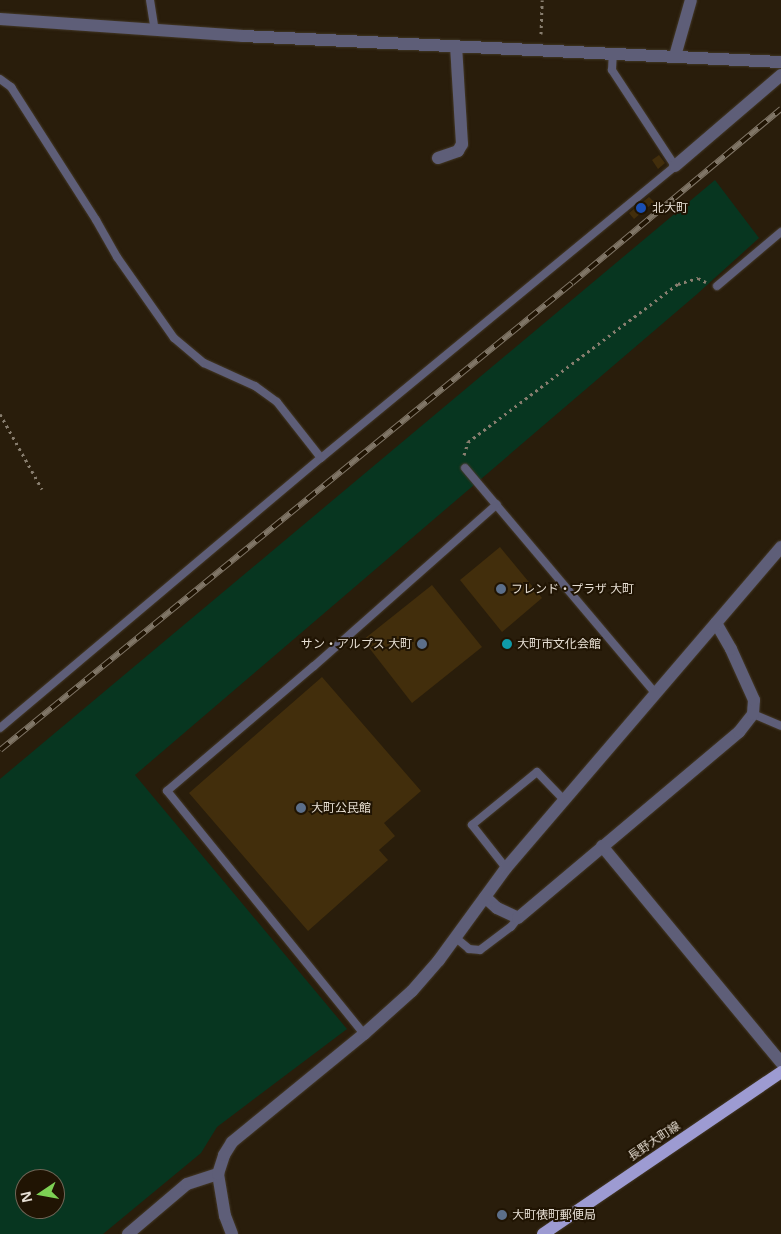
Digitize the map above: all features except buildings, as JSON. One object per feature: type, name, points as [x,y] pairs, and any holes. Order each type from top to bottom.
[{"type":"main road","name":"長野大町線","points":[[542,1234],[781,1072]]},
{"type":"street","points":[[675,56],[692,0]]},
{"type":"street","points":[[0,19],[155,30],[781,62]]},
{"type":"street","points":[[438,158],[458,151],[462,144],[456,46]]},
{"type":"street","points":[[676,166],[781,75]]},
{"type":"street","points":[[232,1234],[225,1216],[218,1174],[224,1155],[232,1142],[364,1034],[412,991],[456,938],[506,868],[781,547]]},
{"type":"street","points":[[485,897],[497,908],[518,918],[738,732],[753,714],[754,700],[731,649],[716,622]]},
{"type":"street","points":[[602,846],[781,1062]]},
{"type":"street","points":[[128,1234],[187,1184],[218,1174]]},
{"type":"lane","points":[[150,0],[155,30]]},
{"type":"lane","points":[[0,728],[321,458],[676,166],[612,70],[613,53]]},
{"type":"lane","points":[[0,79],[11,87],[96,220],[117,257],[174,338],[204,363],[219,372],[246,382],[277,402],[321,458]]},
{"type":"lane","points":[[717,286],[781,232]]},
{"type":"lane","points":[[465,468],[655,693]]},
{"type":"lane","points":[[364,1034],[167,791],[314,666],[497,504]]},
{"type":"lane","points":[[753,714],[781,726]]},
{"type":"lane","points":[[506,868],[472,825],[537,772],[564,800]]},
{"type":"lane","points":[[456,938],[469,949],[480,950],[512,927],[518,918]]},
{"type":"path","points":[[540,50],[542,0]]},
{"type":"path","points":[[465,468],[465,450],[468,442],[678,284],[698,278],[717,286]]},
{"type":"path","points":[[0,414],[42,488]]},
{"type":"green space","points":[[715,180],[759,238],[696,295],[135,775],[347,1029],[217,1127],[201,1153],[103,1234],[0,1234],[0,779]]},
{"type":"railway","points":[[0,750],[572,283],[781,109]]},
{"type":"place","name":"北大町","points":[[641,208]]},
{"type":"place","name":"フレンド・プラザ 大町","points":[[501,589]]},
{"type":"place","name":"サン・アルプス 大町","points":[[422,644]]},
{"type":"place","name":"大町市文化会館","points":[[507,644]]},
{"type":"place","name":"大町公民館","points":[[301,808]]},
{"type":"place","name":"大町俵町郵便局","points":[[502,1215]]}]
